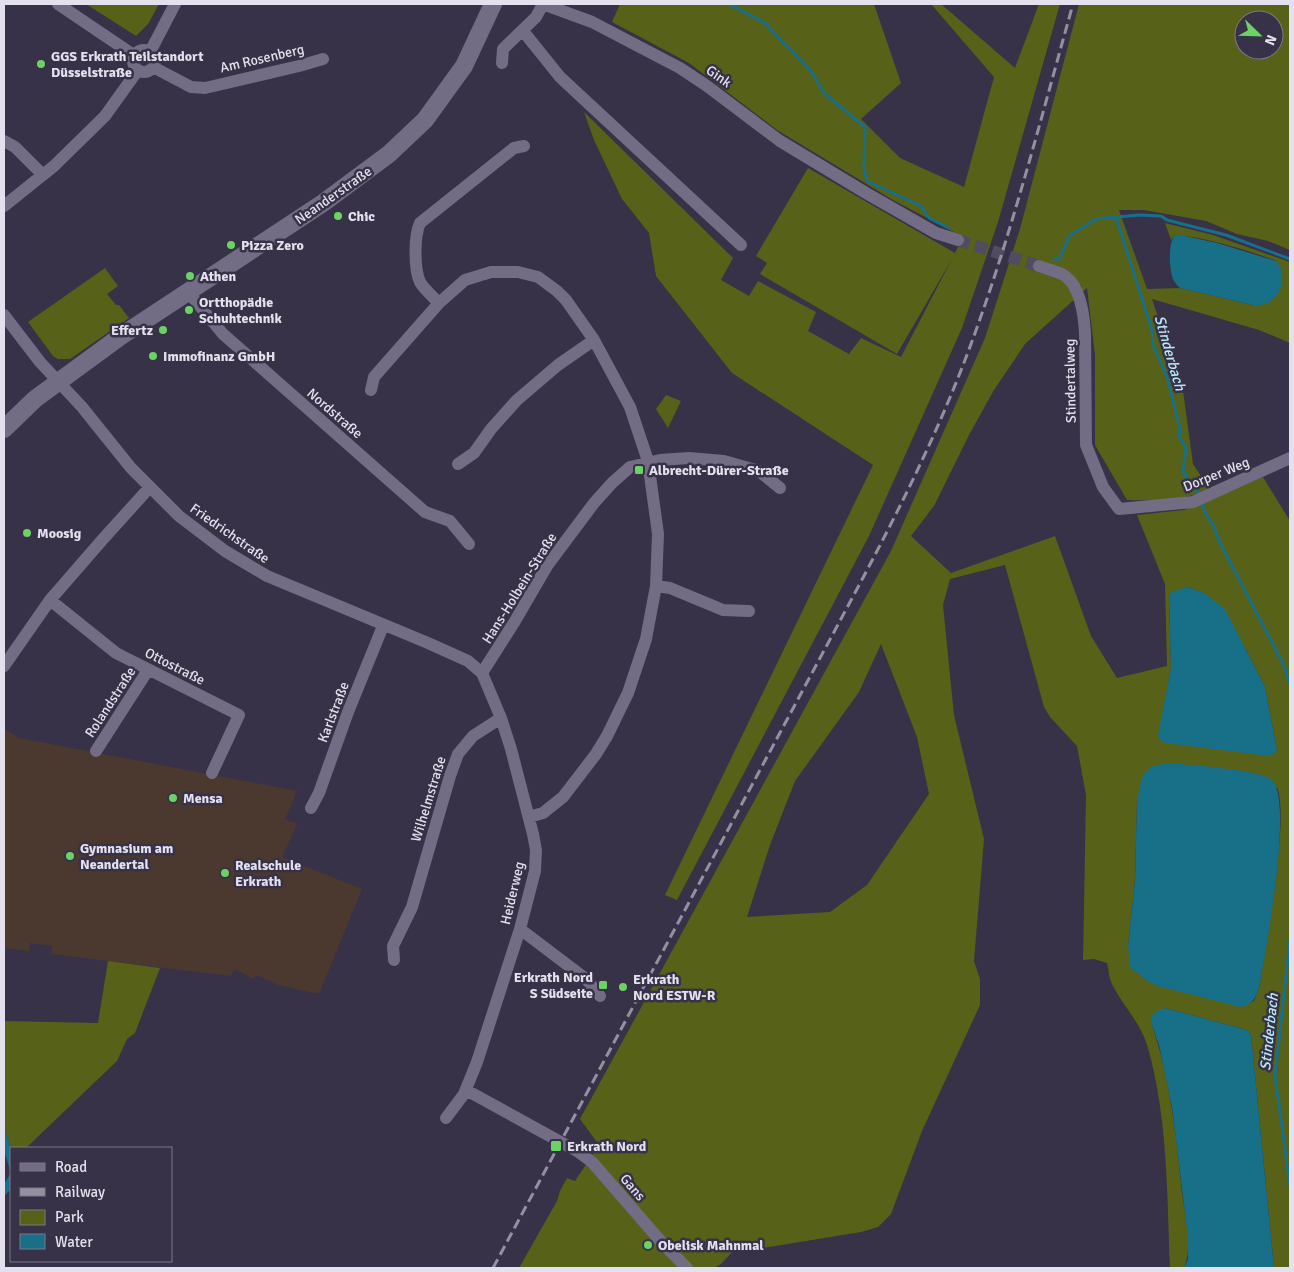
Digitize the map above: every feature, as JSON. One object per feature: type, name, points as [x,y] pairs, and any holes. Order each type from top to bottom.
[{"type":"main road","name":"Neanderstraße","points":[[4,429],[36,399],[121,336],[323,203],[389,154],[424,120],[464,66],[493,4]]},
{"type":"street","points":[[58,4],[135,56]]},
{"type":"street","points":[[150,52],[175,4]]},
{"type":"street","name":"Gink","points":[[502,63],[503,49],[536,17],[543,4],[592,22],[680,68],[780,140],[866,193],[936,233],[958,240]]},
{"type":"street","points":[[523,31],[560,77],[741,245]]},
{"type":"street","points":[[140,52],[150,52],[154,61],[153,68],[147,72],[138,70],[133,62],[135,56],[140,52]]},
{"type":"street","name":"Am Rosenberg","points":[[153,68],[191,87],[205,88],[323,59]]},
{"type":"street","points":[[4,206],[54,166],[105,116],[138,70]]},
{"type":"street","points":[[4,141],[15,147],[42,174]]},
{"type":"street","points":[[439,303],[420,282],[415,261],[417,229],[420,223],[514,148],[524,146]]},
{"type":"street","name":"Stindertalweg","points":[[1040,266],[1064,275],[1075,288],[1080,300],[1084,314],[1085,333],[1086,444],[1103,488],[1119,509]]},
{"type":"street","points":[[371,390],[374,376],[439,303],[465,280],[491,272],[518,272],[538,277],[557,291],[594,340],[630,408],[648,461],[658,534],[656,586],[642,655],[628,693],[607,736],[584,770],[563,797],[543,813],[529,817]]},
{"type":"street","name":"Nordstraße","points":[[189,292],[223,334],[273,379],[425,512],[450,521],[469,544]]},
{"type":"street","name":"Friedrichstraße","points":[[4,315],[40,362],[82,407],[132,468],[179,516],[225,550],[267,576],[468,661],[482,673]]},
{"type":"street","points":[[458,464],[474,453],[491,429],[517,400],[558,365],[594,340]]},
{"type":"street","name":"Hans-Holbein-Straße","points":[[482,673],[516,621],[547,566],[594,502],[630,467],[648,461],[689,458],[724,461],[759,471],[780,488]]},
{"type":"street","name":"Dorper Weg","points":[[1119,509],[1193,502],[1290,458]]},
{"type":"street","points":[[4,666],[50,600],[150,487]]},
{"type":"street","points":[[656,586],[670,588],[723,610],[749,611]]},
{"type":"street","name":"Ottostraße","points":[[50,600],[116,653],[239,715],[212,773]]},
{"type":"street","name":"Karlstraße","points":[[311,808],[319,793],[348,712],[383,626]]},
{"type":"street","name":"Rolandstraße","points":[[96,750],[148,670]]},
{"type":"street","name":"Heiderweg","points":[[446,1118],[466,1090],[484,1042],[520,930],[536,871],[536,850],[529,817],[501,718],[482,673]]},
{"type":"street","name":"Wilhelmstraße","points":[[394,960],[393,946],[412,907],[458,754],[473,736],[501,718]]},
{"type":"street","points":[[520,930],[586,979],[600,996]]},
{"type":"street","name":"Gans","points":[[466,1090],[578,1151],[592,1162],[664,1245],[687,1268]]},
{"type":"shaded area","points":[[4,729],[19,738],[297,791],[285,819],[297,824],[282,857],[362,889],[319,994],[278,985],[256,975],[254,979],[234,969],[231,976],[51,954],[52,946],[30,943],[29,951],[4,948]]},
{"type":"green space","points":[[86,4],[159,4],[148,24],[136,36]]},
{"type":"green space","points":[[620,4],[874,4],[901,83],[861,119],[900,158],[964,187],[994,77],[931,4],[941,4],[1015,68],[1039,4],[1060,4],[998,222],[962,328],[869,536],[677,900],[665,895],[873,465],[732,373],[656,276],[649,233],[622,199],[594,140],[584,112],[733,258],[721,280],[749,296],[758,281],[816,312],[808,331],[849,354],[861,338],[901,357],[952,259],[897,354],[760,274],[767,263],[756,256],[808,168],[955,253],[963,237],[893,200],[777,130],[689,63],[612,22]]},
{"type":"green space","points":[[1079,4],[1290,4],[1290,250],[1268,241],[1237,234],[1206,221],[1144,210],[1119,210],[1147,289],[1180,288],[1253,305],[1276,261],[1209,240],[1174,236],[1171,240],[1165,223],[1213,235],[1290,262],[1290,343],[1259,330],[1152,299],[1183,391],[1193,464],[1210,490],[1190,496],[1169,499],[1127,500],[1095,445],[1095,355],[1087,288],[1025,344],[994,390],[969,435],[934,506],[911,536],[951,573],[1055,536],[1091,636],[1117,678],[1167,666],[1165,584],[1137,515],[1184,510],[1263,477],[1290,521],[1290,1268],[1274,1268],[1251,1035],[1247,1030],[1165,1008],[1151,1022],[1168,1085],[1188,1241],[1187,1260],[1184,1268],[1170,1268],[1163,1130],[1155,1075],[1145,1040],[1113,986],[1107,963],[1094,959],[1083,960],[1086,795],[1077,746],[1050,717],[1044,707],[1005,565],[950,579],[943,605],[954,715],[984,839],[974,961],[980,979],[980,1005],[922,1131],[891,1214],[878,1227],[861,1232],[763,1248],[736,1248],[721,1264],[714,1268],[519,1268],[557,1201],[567,1178],[575,1181],[599,1145],[580,1119],[891,551],[985,338],[1020,229]],"holes":[[[1188,587],[1204,593],[1246,650],[1265,687],[1277,750],[1160,740],[1159,735],[1171,668],[1169,595]],[[881,644],[917,737],[929,794],[867,885],[830,912],[747,917],[770,845],[795,781],[859,692]],[[1195,766],[1261,775],[1278,789],[1281,823],[1270,923],[1259,988],[1254,1001],[1241,1007],[1212,998],[1128,946],[1135,880],[1137,801]]]},
{"type":"green space","points":[[105,268],[118,286],[107,294],[129,318],[70,359],[58,359],[53,356],[28,322]]},
{"type":"green space","points":[[666,395],[681,401],[668,428],[656,409]]},
{"type":"green space","points":[[108,961],[160,968],[135,1033],[127,1039],[117,1061],[27,1147],[11,1147],[4,1127],[4,1021],[98,1023]]},
{"type":"water","points":[[1180,235],[1217,243],[1276,261],[1282,272],[1282,279],[1276,297],[1264,304],[1253,305],[1180,288],[1172,277],[1170,258],[1172,240],[1174,236]]},
{"type":"water","points":[[1188,587],[1204,593],[1225,609],[1265,687],[1277,750],[1274,754],[1269,756],[1166,743],[1160,740],[1158,735],[1171,668],[1169,595],[1174,591]]},
{"type":"water","points":[[1167,763],[1238,770],[1265,776],[1272,780],[1278,794],[1280,817],[1279,847],[1272,913],[1259,988],[1253,1001],[1245,1006],[1241,1007],[1157,986],[1130,967],[1128,946],[1135,880],[1137,801],[1142,777],[1150,767]]},
{"type":"water","points":[[1165,1008],[1247,1030],[1251,1035],[1274,1268],[1184,1268],[1188,1259],[1187,1229],[1172,1107],[1159,1045],[1151,1022],[1152,1015]]},
{"type":"water","points":[[4,1127],[11,1147],[10,1170],[4,1151]]},
{"type":"water","points":[[10,1175],[10,1190],[4,1196],[4,1184]]},
{"type":"waterway","points":[[729,4],[765,23],[811,71],[824,93],[865,127],[864,169],[867,181],[921,206],[929,218],[949,228]]},
{"type":"waterway","points":[[1055,260],[1060,258],[1069,236],[1096,219],[1139,215],[1161,216],[1167,220],[1226,235],[1290,259]]},
{"type":"waterway","name":"Stinderbach","points":[[1116,217],[1152,330],[1153,345],[1167,377],[1180,428],[1179,437],[1186,447],[1183,472],[1198,492]]},
{"type":"waterway","name":"Stinderbach","points":[[1202,503],[1206,514],[1214,526],[1220,543],[1284,665],[1290,684]]},
{"type":"waterway","name":"Stinderbach","points":[[1290,939],[1275,1076],[1290,1186]]},
{"type":"tunnel","points":[[958,240],[1039,266]]},
{"type":"railway","points":[[493,1268],[866,572],[930,444],[971,344],[1000,260],[1073,4]]},
{"type":"place","name":"GGS Erkrath Teilstandort Düsselstraße","points":[[41,64]]},
{"type":"place","name":"Chic","points":[[338,216]]},
{"type":"place","name":"Pizza Zero","points":[[231,245]]},
{"type":"place","name":"Athen","points":[[190,276]]},
{"type":"place","name":"Ortthopädie Schuhtechnik","points":[[189,310]]},
{"type":"place","name":"Effertz","points":[[163,330]]},
{"type":"place","name":"Immofinanz GmbH","points":[[153,356]]},
{"type":"place","name":"Albrecht-Dürer-Straße","points":[[639,470]]},
{"type":"place","name":"Moosig","points":[[27,533]]},
{"type":"place","name":"Mensa","points":[[173,798]]},
{"type":"place","name":"Gymnasium am Neandertal","points":[[70,856]]},
{"type":"place","name":"Realschule Erkrath","points":[[225,873]]},
{"type":"place","name":"Erkrath Nord S Südseite","points":[[603,985]]},
{"type":"place","name":"Erkrath Nord ESTW-R","points":[[623,987]]},
{"type":"place","name":"Erkrath Nord","points":[[556,1146]]},
{"type":"place","name":"Obelisk Mahnmal","points":[[648,1245]]}]
